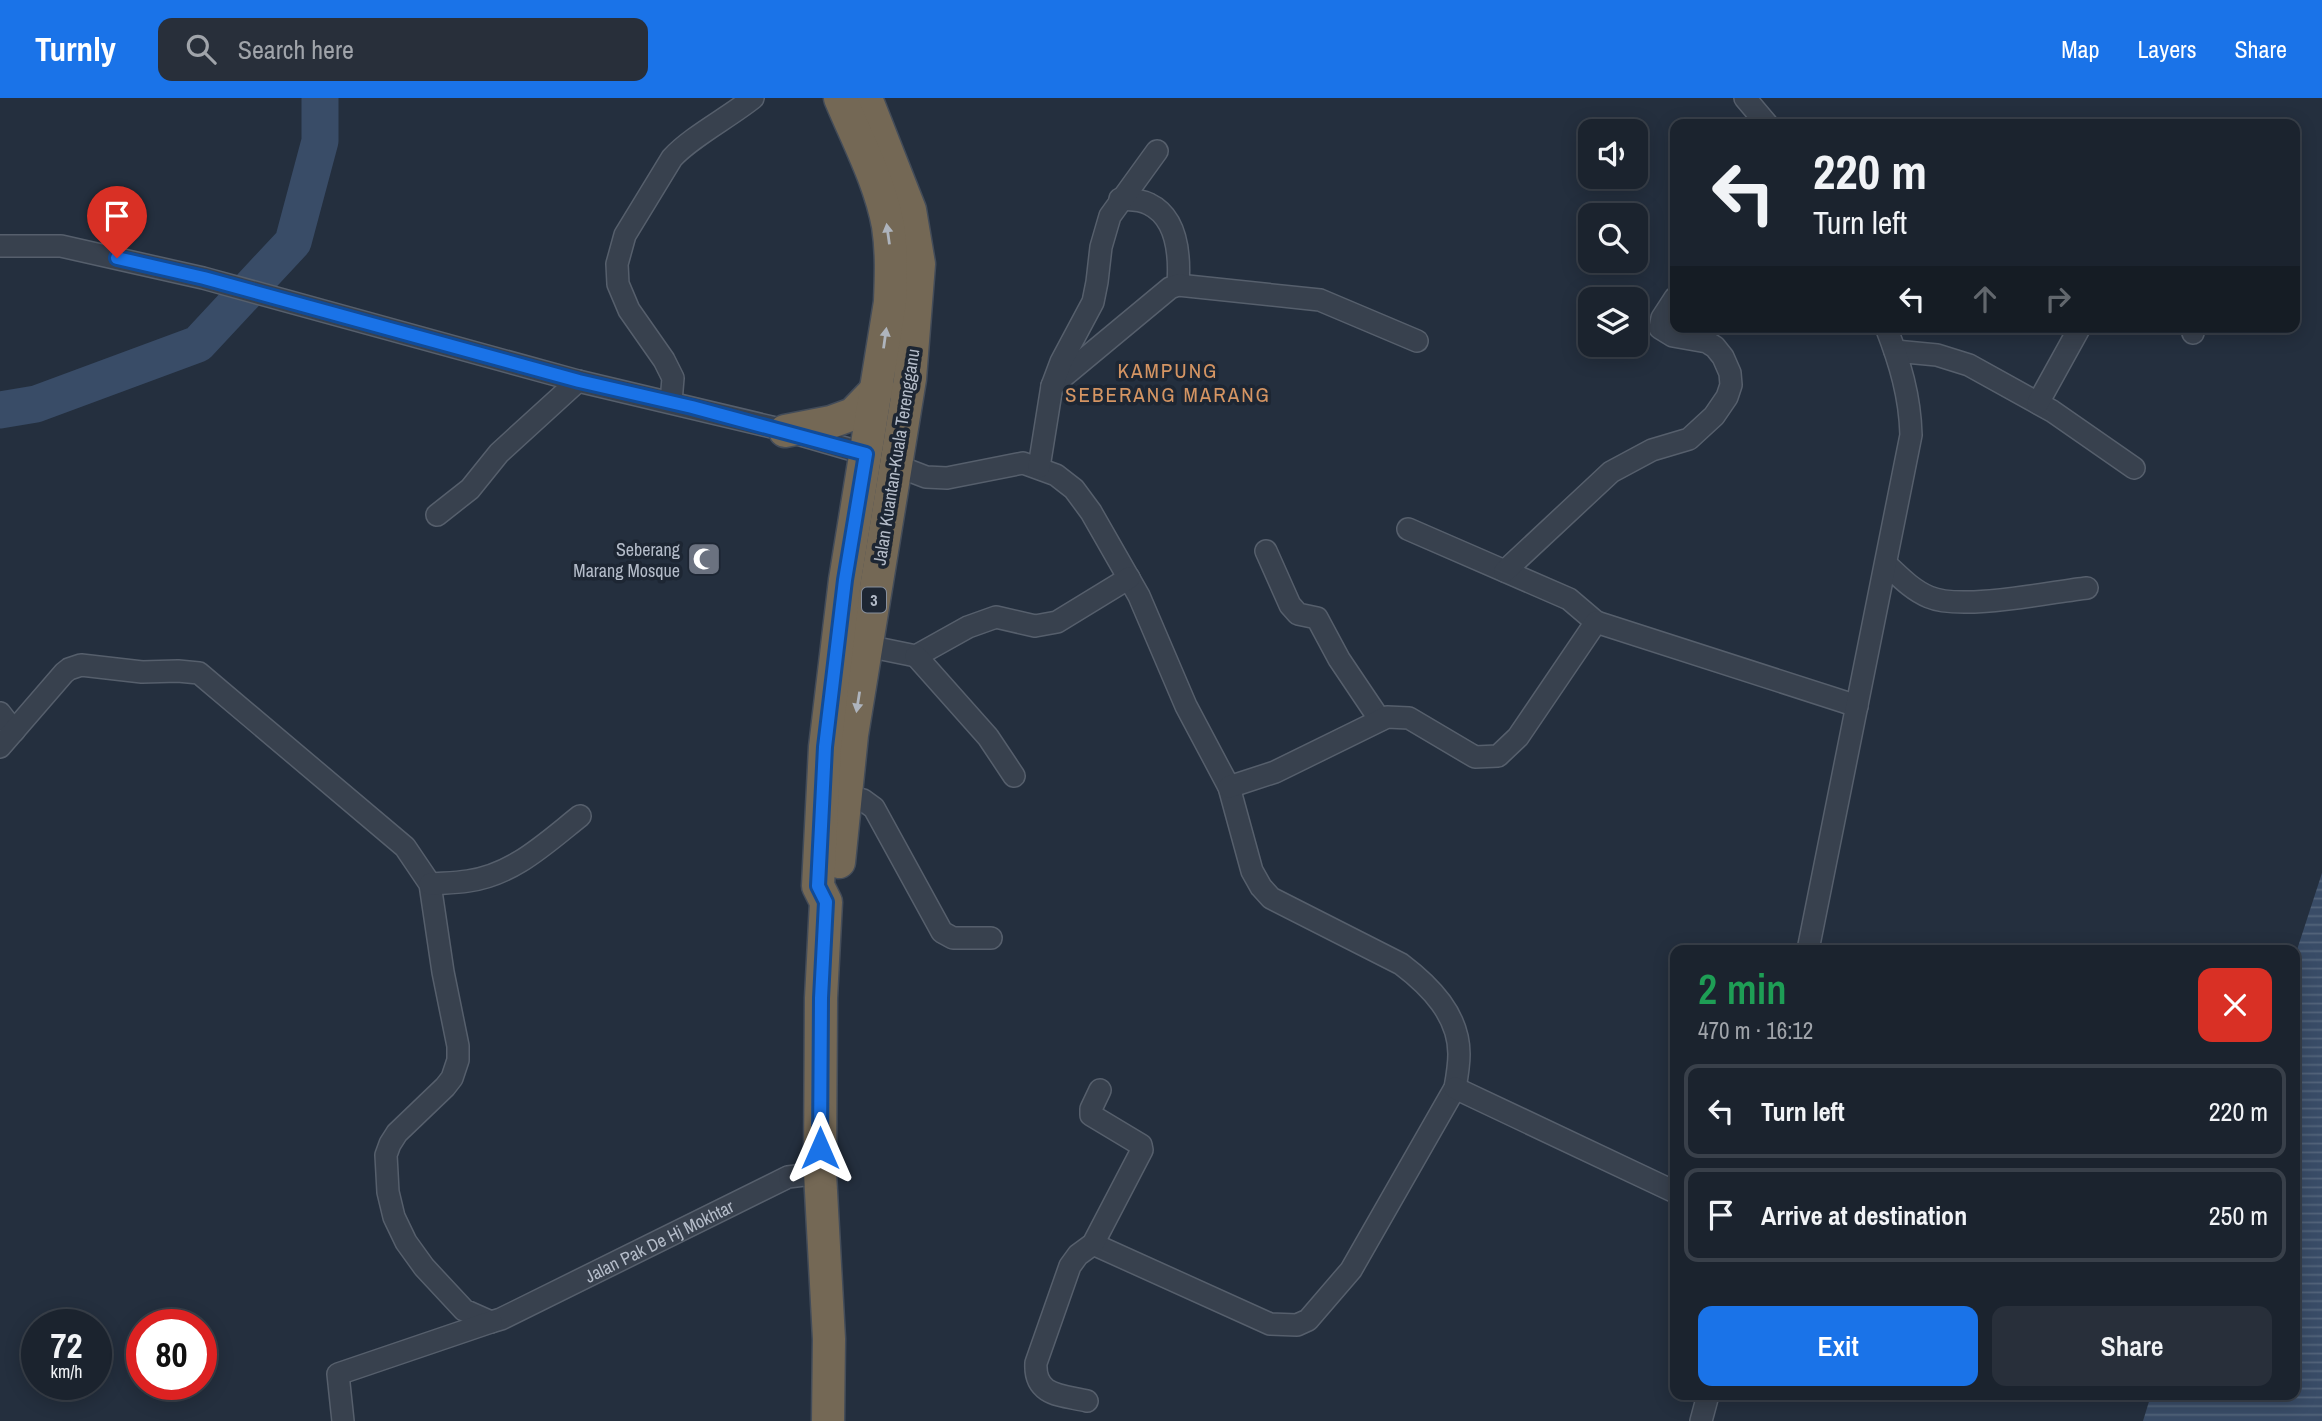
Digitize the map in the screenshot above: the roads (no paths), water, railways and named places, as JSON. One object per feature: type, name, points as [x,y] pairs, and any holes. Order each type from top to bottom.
[{"type":"highway","name":"Jalan Kuantan-Kuala Terengganu","points":[[828,1421],[829,1339],[820,1173],[821,998],[826,902],[818,886],[825,747],[845,580],[890,302],[887,224],[876,183],[840,98]]},
{"type":"highway","name":"Jalan Kuantan-Kuala Terengganu","points":[[826,902],[835,890],[852,735],[911,379],[919,264],[910,210],[866,98]]},
{"type":"highway","points":[[785,431],[831,422],[853,414],[878,388]]},
{"type":"street","points":[[671,402],[673,378],[664,360],[629,310],[618,284],[619,252],[625,235],[672,158],[680,149],[728,118],[752,98]]},
{"type":"street","points":[[1745,98],[1763,119]]},
{"type":"street","points":[[1039,467],[1052,386],[1061,362],[1093,302],[1104,233],[1110,216],[1157,151]]},
{"type":"street","points":[[1121,199],[1149,204],[1159,211],[1169,225],[1177,247],[1178,285]]},
{"type":"street","points":[[0,246],[61,246],[204,278],[579,381],[785,431],[866,454],[926,477],[947,478],[1023,463],[1056,475],[1074,489],[1091,512],[1150,617],[1186,706],[1229,787],[1245,852],[1252,872],[1265,893],[1401,964],[1425,984],[1441,1003],[1456,1030],[1459,1054],[1455,1088],[1351,1270],[1317,1312],[1297,1325],[1270,1324],[1093,1244]]},
{"type":"street","points":[[1052,386],[1170,288],[1178,285],[1321,300],[1417,341]]},
{"type":"street","points":[[1505,572],[1611,472],[1652,450],[1689,439],[1714,416],[1727,397],[1731,385],[1730,373],[1715,347],[1707,342],[1673,336],[1660,328],[1662,318],[1670,306]]},
{"type":"street","points":[[1809,945],[1911,435],[1906,387],[1888,333]]},
{"type":"street","points":[[2038,403],[2077,333]]},
{"type":"street","points":[[1895,351],[1926,352],[1950,357],[1969,365],[2038,403],[2134,468]]},
{"type":"street","points":[[437,515],[470,489],[499,453],[579,381]]},
{"type":"street","points":[[1408,529],[1569,599],[1596,622],[1857,706]]},
{"type":"street","points":[[1266,551],[1290,606],[1298,614],[1317,618],[1344,667],[1380,720]]},
{"type":"street","points":[[1886,564],[1919,592],[1932,598],[1959,603],[2087,588]]},
{"type":"street","points":[[916,656],[968,627],[996,617],[1035,626],[1057,622],[1129,578]]},
{"type":"street","points":[[1880,596],[1919,592]]},
{"type":"street","points":[[1229,787],[1275,772],[1380,720],[1398,716],[1409,718],[1475,757],[1498,756],[1518,737],[1596,622]]},
{"type":"street","points":[[867,646],[916,656],[988,737],[1014,776]]},
{"type":"street","points":[[7,739],[64,673],[75,666],[142,672],[199,673],[405,847],[430,884],[458,1059],[452,1078],[445,1087],[397,1133],[390,1144],[386,1155],[388,1192],[394,1217],[406,1242],[424,1267],[464,1310],[496,1321]]},
{"type":"street","points":[[0,713],[7,739]]},
{"type":"street","points":[[846,798],[863,800],[874,808],[942,932],[953,938],[991,938]]},
{"type":"street","points":[[430,884],[469,881],[505,870],[532,854],[579,816]]},
{"type":"street","points":[[1455,1088],[1670,1190]]},
{"type":"street","points":[[1087,1401],[1046,1390],[1037,1380],[1036,1363],[1070,1266],[1078,1255],[1093,1244],[1142,1150],[1140,1145],[1091,1115],[1100,1090]]},
{"type":"street","name":"Jalan Pak De Hj Mokhtar","points":[[343,1421],[338,1374],[496,1321],[788,1177],[820,1173]]},
{"type":"street","points":[[1701,1421],[1707,1400]]},
{"type":"water","points":[[2322,873],[2322,1421],[2143,1421],[2149,1400],[2300,1400],[2299,945]]},
{"type":"waterway","points":[[0,410],[36,404],[198,344],[293,242],[320,141],[320,98]]},
{"type":"place","name":"Seberang Marang Mosque","points":[[704,559]]},
{"type":"district","name":"KAMPUNG SEBERANG MARANG","points":[[1168,382]]}]
